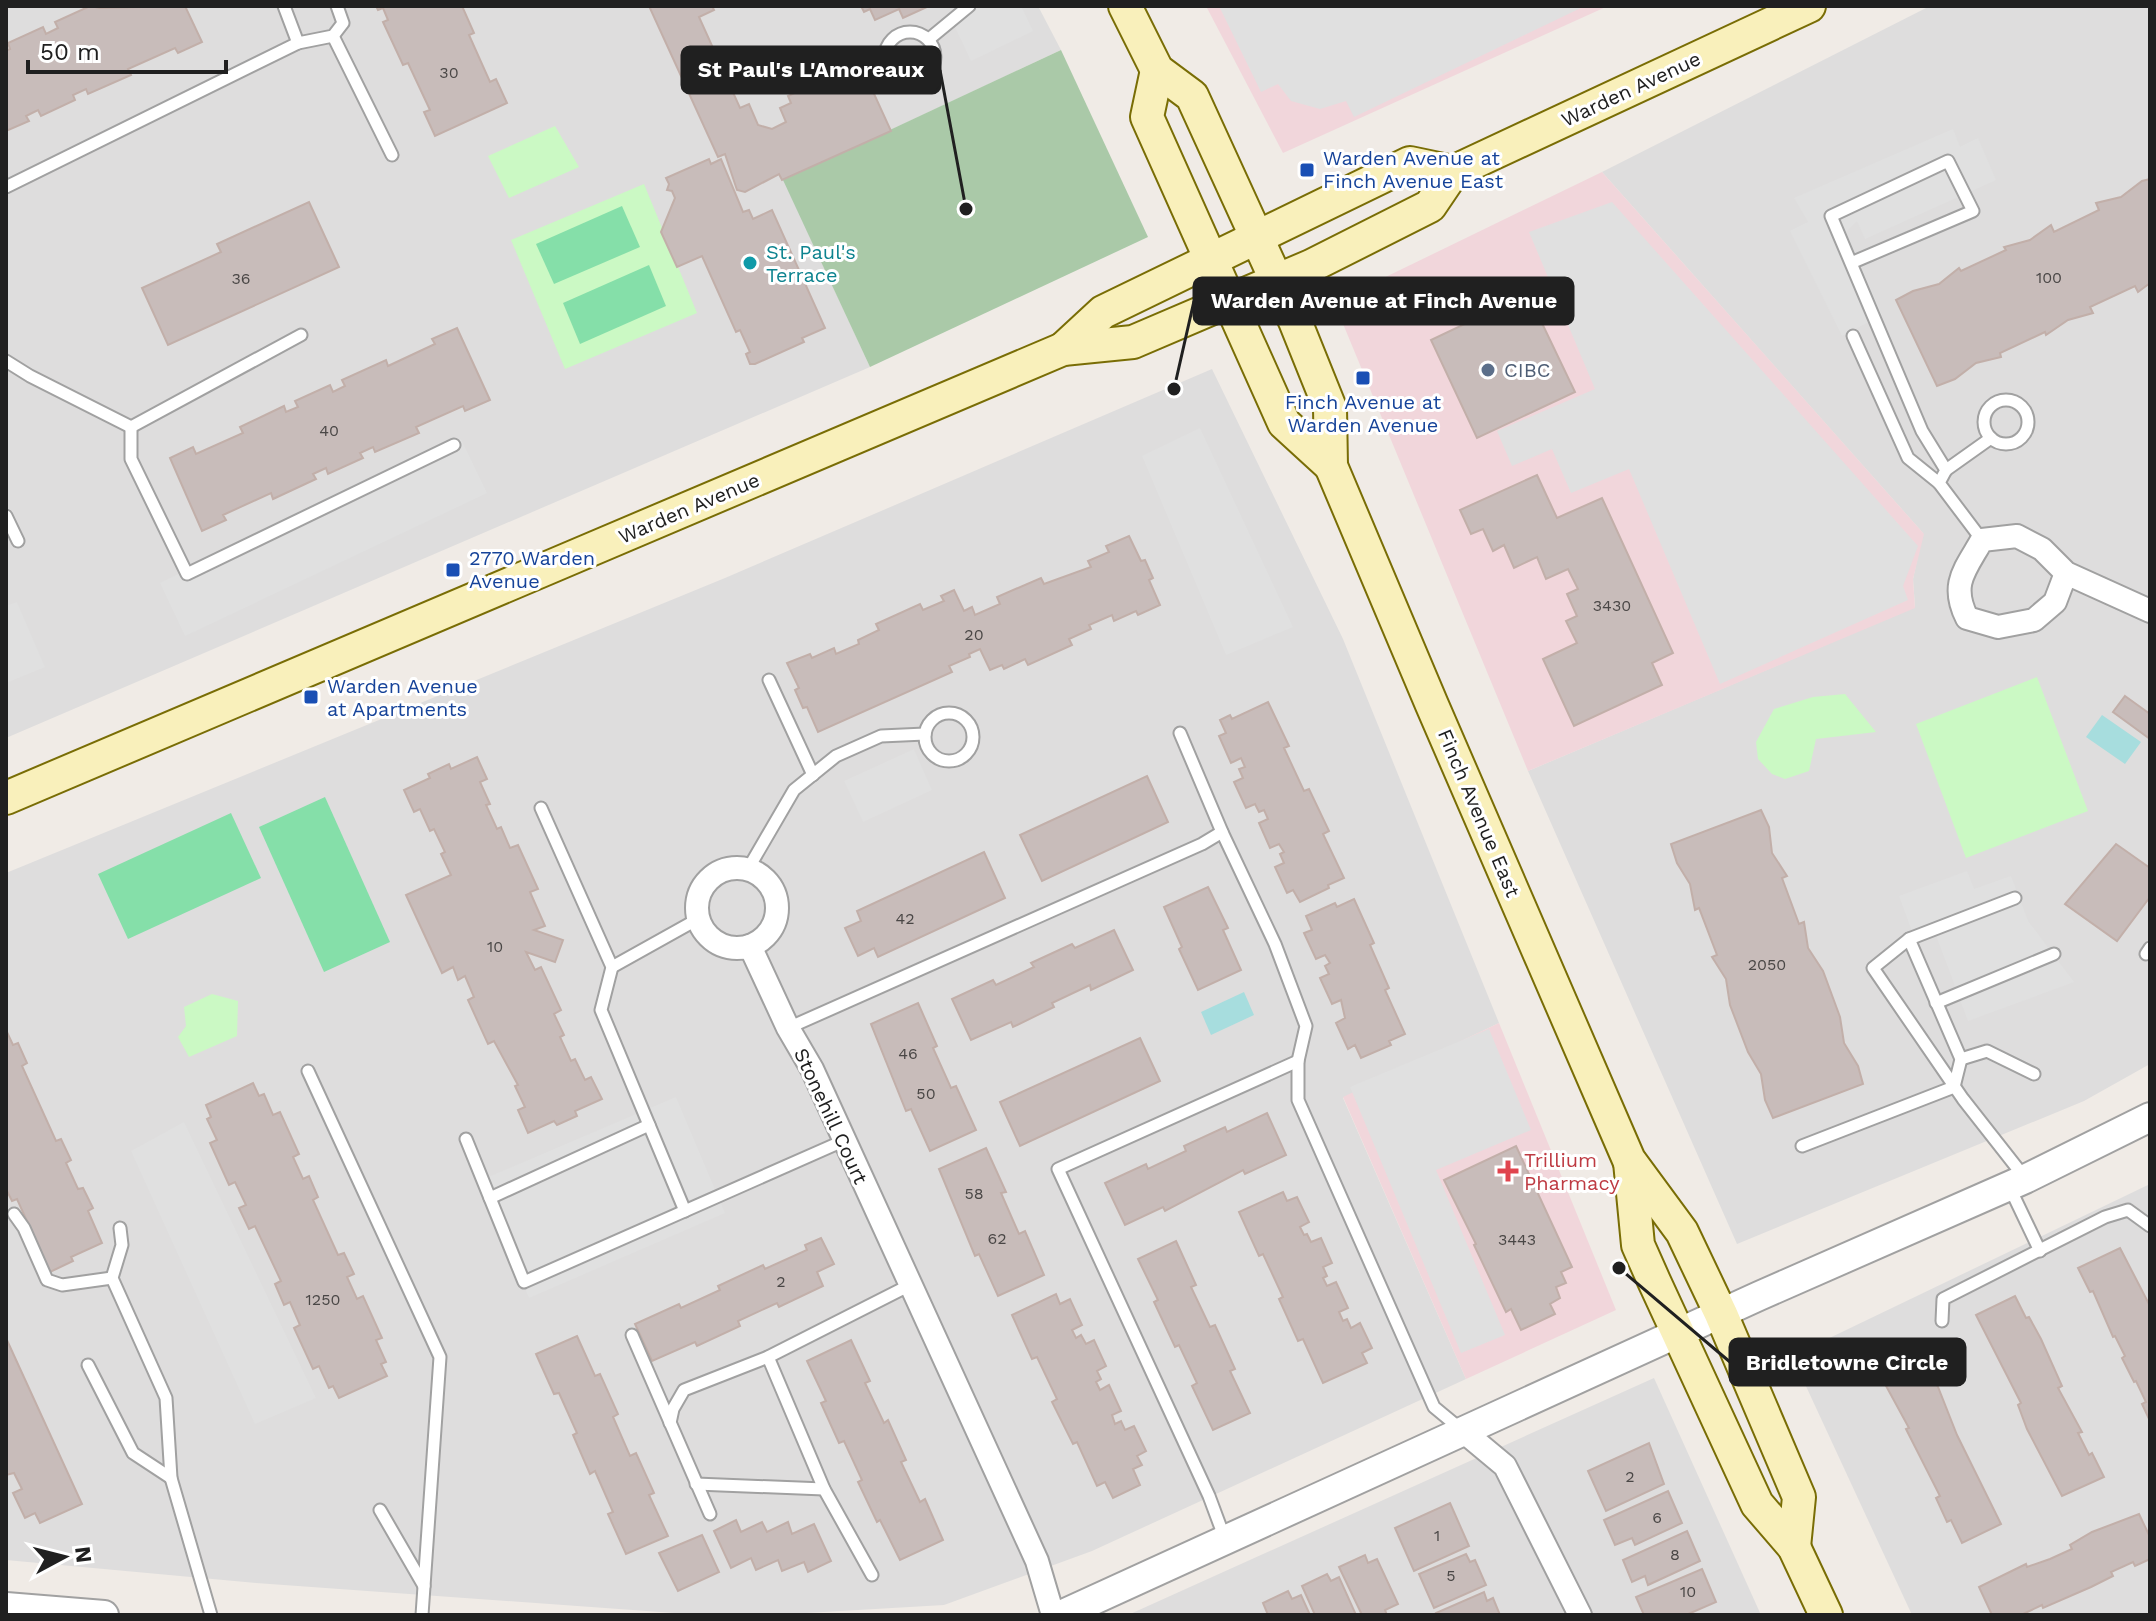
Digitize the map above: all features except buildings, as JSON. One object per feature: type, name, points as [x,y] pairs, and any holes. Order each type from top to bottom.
[{"type":"main road","name":"Finch Avenue East","points":[[1125,6],[1157,70],[1192,96],[1276,279],[1330,408],[1331,466],[1629,1160],[1682,1232],[1721,1314],[1799,1497],[1794,1547]]},
{"type":"main road","name":"Warden Avenue","points":[[6,798],[1063,349],[1133,342],[1311,266],[1430,206],[1453,172],[1809,6]]},
{"type":"main road","name":"Finch Avenue East","points":[[1157,70],[1147,117],[1284,423],[1331,466]]},
{"type":"main road","name":"Warden Avenue","points":[[1063,349],[1103,312],[1410,163],[1453,172]]},
{"type":"main road","name":"Finch Avenue East","points":[[1629,1160],[1638,1245],[1757,1504],[1794,1547],[1826,1615]]},
{"type":"street","points":[[2066,573],[2055,602],[2034,620],[1998,627],[1967,618],[1959,602],[1958,582],[1982,540],[2017,536],[2042,549],[2066,573],[2150,611]]},
{"type":"street","points":[[727,868],[748,869],[766,879],[776,897],[777,917],[767,935],[750,946],[734,949],[718,944],[706,934],[698,919],[698,898],[708,879],[727,868]]},
{"type":"street","name":"Stonehill Court","points":[[750,946],[788,1028],[812,1069],[1037,1561],[1053,1615]]},
{"type":"street","points":[[1061,1615],[2017,1182],[2150,1117]]},
{"type":"street","points":[[1463,1431],[1505,1466],[1580,1615]]},
{"type":"street","points":[[6,1607],[104,1615]]},
{"type":"lane","points":[[284,6],[298,43]]},
{"type":"lane","points":[[6,187],[298,43],[333,36],[343,23],[337,6]]},
{"type":"lane","points":[[929,39],[969,6]]},
{"type":"lane","points":[[905,32],[922,34],[929,39],[936,53],[928,76],[921,81],[905,82],[891,74],[885,57],[890,41],[905,32]]},
{"type":"lane","points":[[333,36],[392,155]]},
{"type":"lane","points":[[1851,263],[1973,211],[1948,161],[1831,216],[1922,431],[1946,470]]},
{"type":"lane","points":[[131,427],[301,335]]},
{"type":"lane","points":[[1853,336],[1908,458],[1939,483],[1982,540]]},
{"type":"lane","points":[[6,361],[131,427]]},
{"type":"lane","points":[[2005,399],[2019,403],[2029,422],[2024,436],[2018,441],[2004,444],[1991,438],[1984,425],[1987,411],[2005,399]]},
{"type":"lane","points":[[131,427],[131,459],[187,574],[454,445]]},
{"type":"lane","points":[[1939,483],[1946,470],[1991,438]]},
{"type":"lane","points":[[6,516],[18,541]]},
{"type":"lane","points":[[769,680],[813,775]]},
{"type":"lane","points":[[948,712],[964,717],[974,732],[972,748],[959,760],[942,761],[928,751],[925,734],[933,719],[948,712]]},
{"type":"lane","points":[[1180,733],[1275,944],[1306,1026],[1298,1061],[1298,1100],[1434,1407],[1463,1431]]},
{"type":"lane","points":[[748,869],[794,790],[836,756],[881,736],[925,734]]},
{"type":"lane","points":[[541,808],[612,967],[601,1010],[685,1211]]},
{"type":"lane","points":[[788,1028],[1202,844],[1222,832]]},
{"type":"lane","points":[[2015,898],[1909,939],[1873,968],[2017,1182],[2040,1251]]},
{"type":"lane","points":[[612,967],[698,919]]},
{"type":"lane","points":[[1909,939],[1961,1059],[1954,1087]]},
{"type":"lane","points":[[1936,1003],[2054,954]]},
{"type":"lane","points":[[1961,1059],[1987,1051],[2034,1074]]},
{"type":"lane","points":[[1226,1540],[1058,1169],[1298,1061]]},
{"type":"lane","points":[[308,1071],[440,1357],[422,1615]]},
{"type":"lane","points":[[1802,1146],[1954,1087]]},
{"type":"lane","points":[[490,1198],[649,1125]]},
{"type":"lane","points":[[466,1139],[524,1282],[843,1141]]},
{"type":"lane","points":[[1942,1321],[1943,1299],[2105,1217],[2128,1210],[2150,1226]]},
{"type":"lane","points":[[14,1214],[24,1228],[47,1280],[62,1285],[112,1278]]},
{"type":"lane","points":[[120,1228],[122,1245],[112,1278],[166,1398],[171,1478],[211,1615]]},
{"type":"lane","points":[[670,1423],[673,1409],[684,1390],[768,1357],[910,1285]]},
{"type":"lane","points":[[632,1335],[710,1514]]},
{"type":"lane","points":[[768,1357],[824,1489],[872,1575]]},
{"type":"lane","points":[[88,1365],[133,1453],[171,1478]]},
{"type":"lane","points":[[696,1484],[824,1489]]},
{"type":"lane","points":[[380,1510],[424,1587]]},
{"type":"shaded area","points":[[6,6],[1038,6],[1061,50],[784,180],[870,367],[6,738]]},
{"type":"shaded area","points":[[960,6],[1021,6],[1033,31],[971,61],[949,14]]},
{"type":"shaded area","points":[[1206,6],[1608,6],[1283,153]]},
{"type":"shaded area","points":[[1219,6],[1585,6],[1354,117],[1346,101],[1320,109],[1291,101],[1278,84],[1261,92]]},
{"type":"shaded area","points":[[1930,6],[2150,6],[2150,1064],[2084,1101],[1737,1244],[1528,771],[1915,607],[1913,579],[1923,533],[1602,172]]},
{"type":"shaded area","points":[[1953,129],[1960,147],[1978,138],[1996,180],[1865,239],[1857,221],[1846,232],[1882,315],[1842,336],[1790,231],[1808,222],[1794,198]]},
{"type":"shaded area","points":[[1602,172],[1924,534],[1913,579],[1915,608],[1528,771],[1334,302]]},
{"type":"shaded area","points":[[1612,202],[1918,546],[1903,586],[1908,600],[1720,684],[1629,469],[1571,493],[1552,449],[1512,466],[1497,431],[1595,389],[1529,232]]},
{"type":"shaded area","points":[[1212,369],[1343,639],[1499,1023],[1343,1098],[1466,1379],[1092,1551],[944,1605],[772,1615],[702,1615],[256,1583],[6,1560],[6,873],[725,578]]},
{"type":"shaded area","points":[[1200,428],[1293,627],[1226,655],[1142,456]]},
{"type":"shaded area","points":[[461,439],[487,493],[185,636],[160,583]]},
{"type":"shaded area","points":[[17,602],[45,667],[6,683],[6,606]]},
{"type":"shaded area","points":[[914,749],[932,790],[863,822],[844,781]]},
{"type":"shaded area","points":[[1967,871],[1974,889],[2011,876],[2028,921],[2074,982],[1968,1021],[1936,935],[1916,942],[1899,896]]},
{"type":"shaded area","points":[[1499,1023],[1616,1310],[1466,1379],[1343,1097]]},
{"type":"shaded area","points":[[1489,1029],[1531,1130],[1436,1170],[1505,1335],[1461,1353],[1350,1087]]},
{"type":"shaded area","points":[[676,1097],[725,1213],[529,1298],[479,1181]]},
{"type":"shaded area","points":[[184,1122],[316,1398],[255,1424],[131,1151]]},
{"type":"shaded area","points":[[2150,1184],[2150,1615],[1912,1615],[1792,1356]]},
{"type":"shaded area","points":[[1654,1378],[1761,1615],[1128,1615]]},
{"type":"green space","points":[[1061,50],[1148,237],[870,367],[783,180]]},
{"type":"green space","points":[[555,126],[579,167],[509,198],[488,156]]},
{"type":"green space","points":[[644,184],[697,313],[565,369],[511,240]]},
{"type":"green space","points":[[622,206],[640,247],[554,284],[536,244]]},
{"type":"green space","points":[[649,265],[666,306],[580,344],[563,303]]},
{"type":"green space","points":[[2037,677],[2088,811],[1966,858],[1916,724]]},
{"type":"green space","points":[[1845,694],[1876,732],[1816,739],[1809,771],[1785,779],[1772,774],[1758,759],[1756,742],[1774,709],[1813,697]]},
{"type":"green space","points":[[325,797],[390,942],[324,972],[259,827]]},
{"type":"green space","points":[[231,813],[261,878],[128,939],[98,874]]},
{"type":"green space","points":[[212,994],[238,1001],[237,1036],[189,1057],[178,1037],[186,1026],[184,1007]]},
{"type":"water","points":[[2102,715],[2141,742],[2125,764],[2086,737]]},
{"type":"water","points":[[1244,992],[1254,1015],[1211,1035],[1201,1012]]},
{"type":"place","name":"Warden Avenue at Finch Avenue East","points":[[1307,170]]},
{"type":"place","name":"St Paul's L'Amoreaux","points":[[966,209]]},
{"type":"place","name":"St. Paul's Terrace","points":[[750,263]]},
{"type":"place","name":"CIBC","points":[[1488,370]]},
{"type":"place","name":"Finch Avenue at Warden Avenue","points":[[1363,378]]},
{"type":"place","name":"Warden Avenue at Finch Avenue","points":[[1174,389]]},
{"type":"place","name":"2770 Warden Avenue","points":[[453,570]]},
{"type":"place","name":"Warden Avenue at Apartments","points":[[311,697]]},
{"type":"place","name":"Trillium Pharmacy","points":[[1508,1171]]},
{"type":"place","name":"Bridletowne Circle","points":[[1619,1268]]}]
